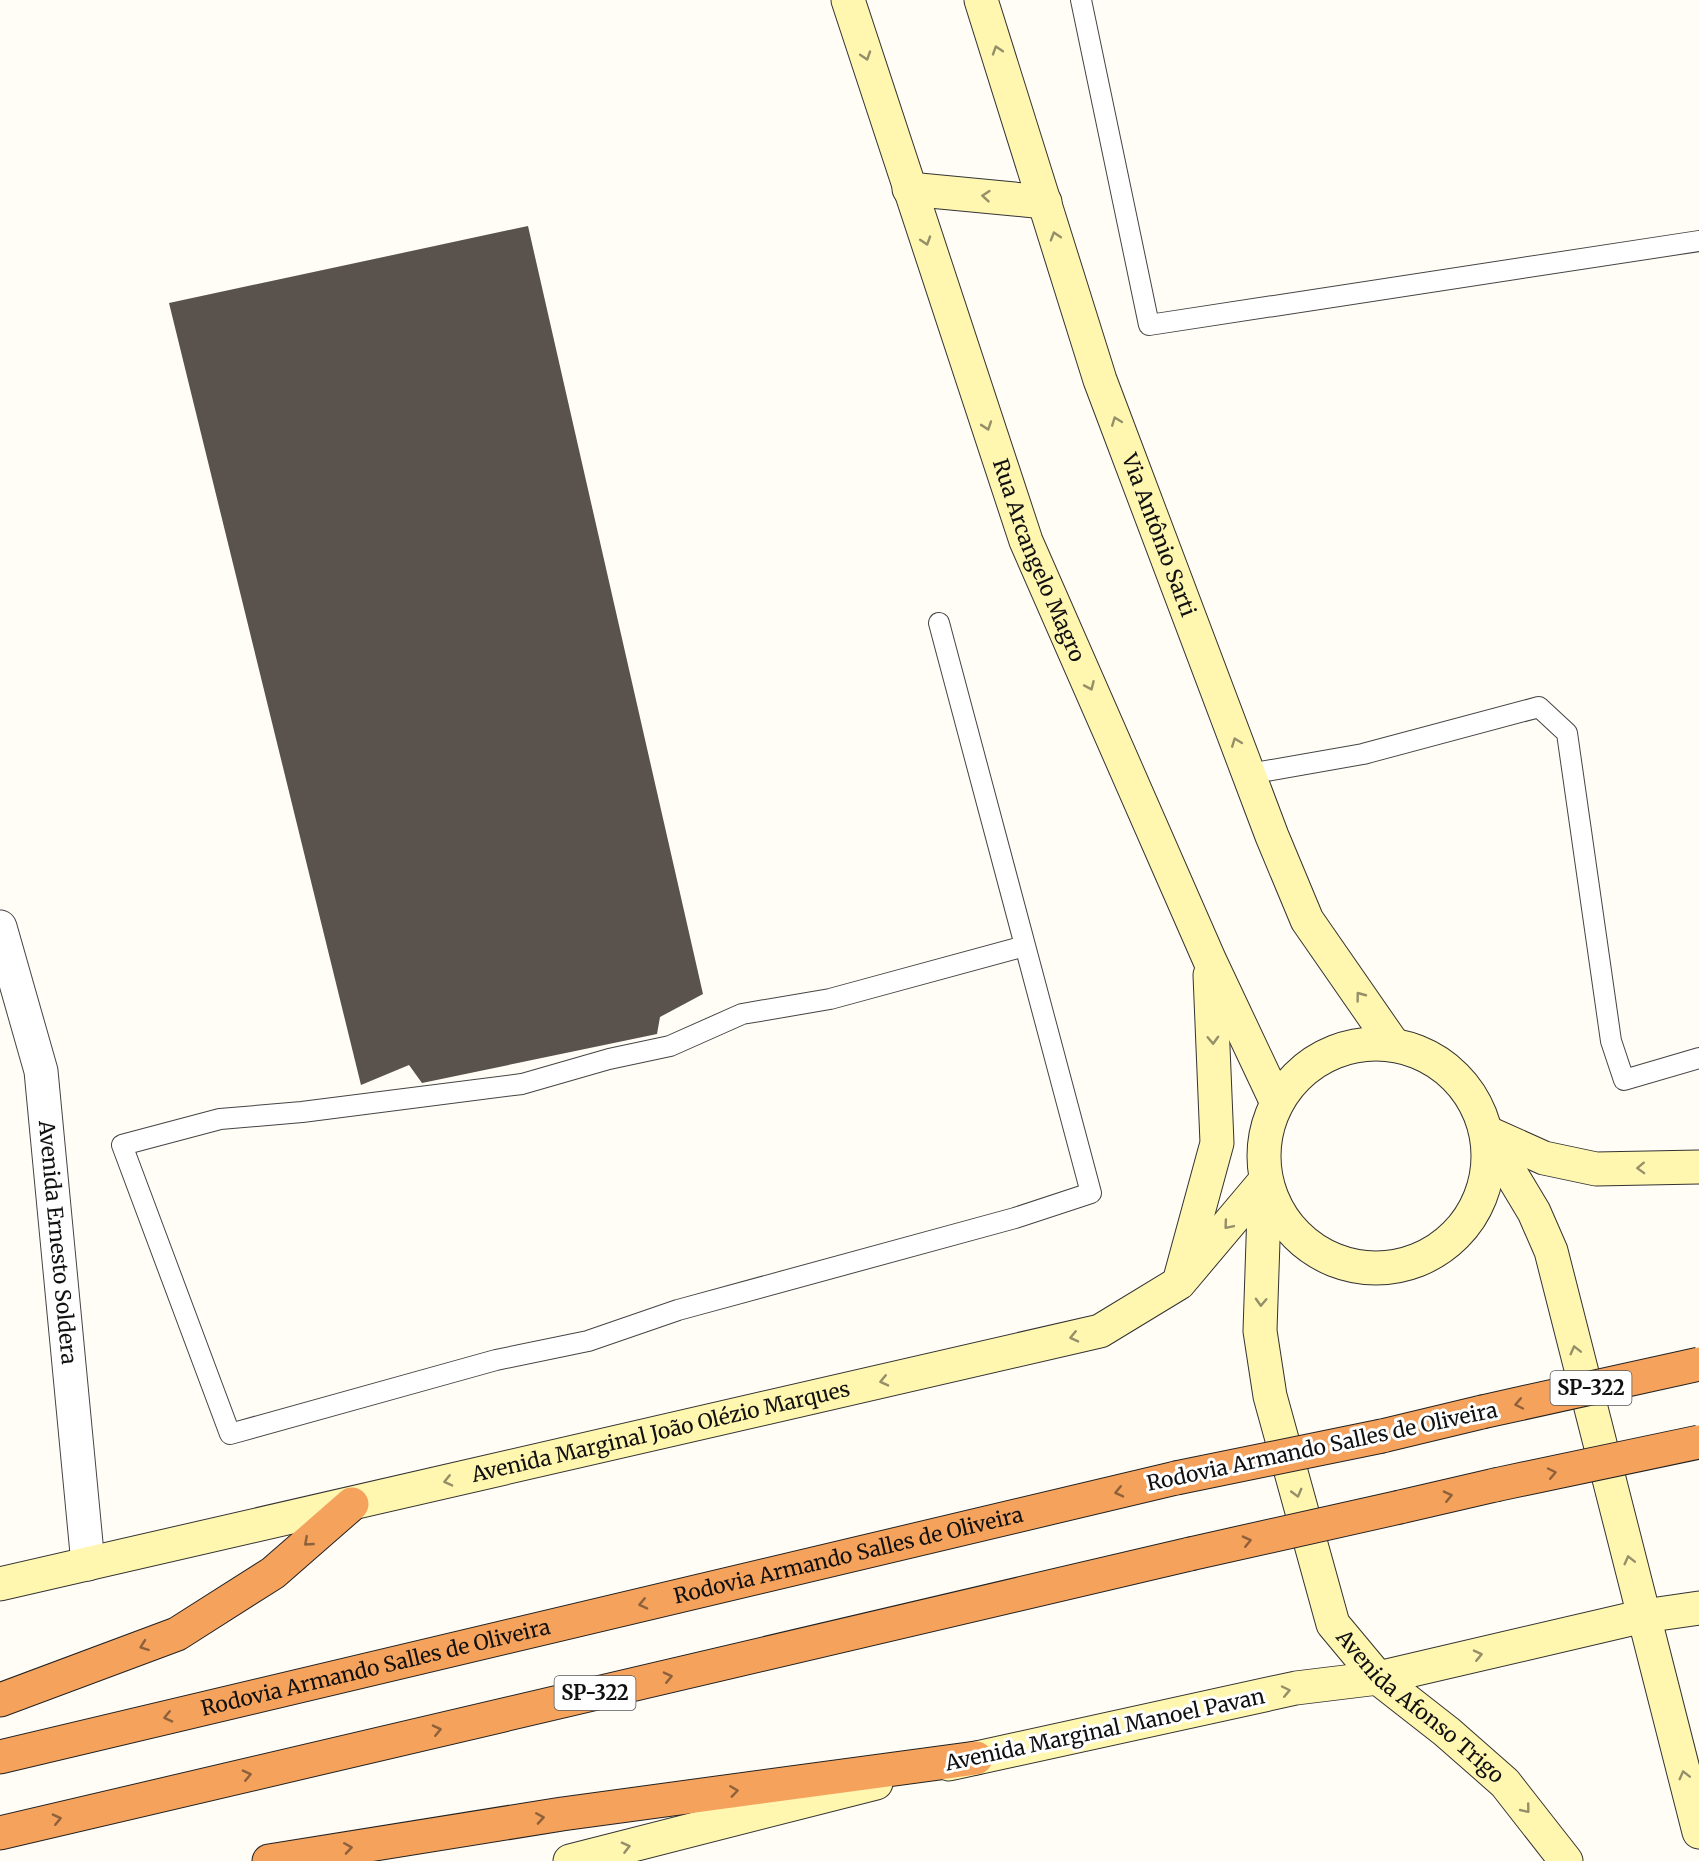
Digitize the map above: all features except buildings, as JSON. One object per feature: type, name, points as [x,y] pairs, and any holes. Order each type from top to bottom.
[{"type":"highway","name":"Rodovia Armando Salles de Oliveira","points":[[0,1757],[1176,1478],[1382,1436],[1699,1365]]},
{"type":"highway","name":"SP-322","points":[[0,1833],[1190,1554],[1495,1485],[1699,1442]]},
{"type":"highway","points":[[0,1700],[177,1635],[273,1573],[352,1504]]},
{"type":"highway","points":[[269,1861],[562,1814],[976,1758]]},
{"type":"main road","name":"Rua Arcangelo Magro","points":[[848,0],[1026,540],[1210,961],[1277,1103]]},
{"type":"main road","name":"Via Antônio Sarti","points":[[981,0],[1100,380],[1249,774],[1307,920],[1393,1044]]},
{"type":"main road","points":[[909,189],[1045,202]]},
{"type":"main road","points":[[1179,1283],[1216,1143],[1210,961]]},
{"type":"main road","points":[[1486,1132],[1488,1167],[1479,1201],[1460,1231],[1433,1254],[1399,1266],[1364,1269],[1330,1260],[1300,1240],[1278,1214],[1265,1181],[1263,1148],[1271,1115],[1277,1103],[1309,1066],[1334,1052],[1363,1044],[1393,1044],[1425,1054],[1453,1074],[1474,1100],[1486,1132],[1534,1212],[1551,1251],[1699,1832]]},
{"type":"main road","points":[[1486,1132],[1544,1158],[1596,1169],[1699,1167]]},
{"type":"main road","name":"Avenida Marginal João Olézio Marques","points":[[0,1584],[1100,1331],[1179,1283],[1265,1181]]},
{"type":"main road","name":"Avenida Afonso Trigo","points":[[1265,1181],[1260,1331],[1270,1396],[1333,1624],[1378,1678],[1447,1732],[1505,1783],[1566,1861]]},
{"type":"main road","name":"Avenida Marginal Manoel Pavan","points":[[570,1861],[976,1758],[1296,1688],[1378,1678],[1644,1616],[1699,1608]]},
{"type":"street","name":"Avenida Ernesto Soldera","points":[[0,927],[41,1071],[88,1563]]},
{"type":"lane","points":[[1081,0],[1149,325],[1699,241]]},
{"type":"lane","points":[[939,623],[1091,1193],[1015,1218],[678,1310],[588,1341],[495,1360],[230,1434],[122,1145],[220,1119],[302,1112],[522,1084],[609,1059],[670,1046],[742,1014],[830,999],[1025,946]]},
{"type":"lane","points":[[1249,774],[1363,754],[1539,707],[1567,733],[1611,1041],[1624,1080],[1699,1058]]}]
